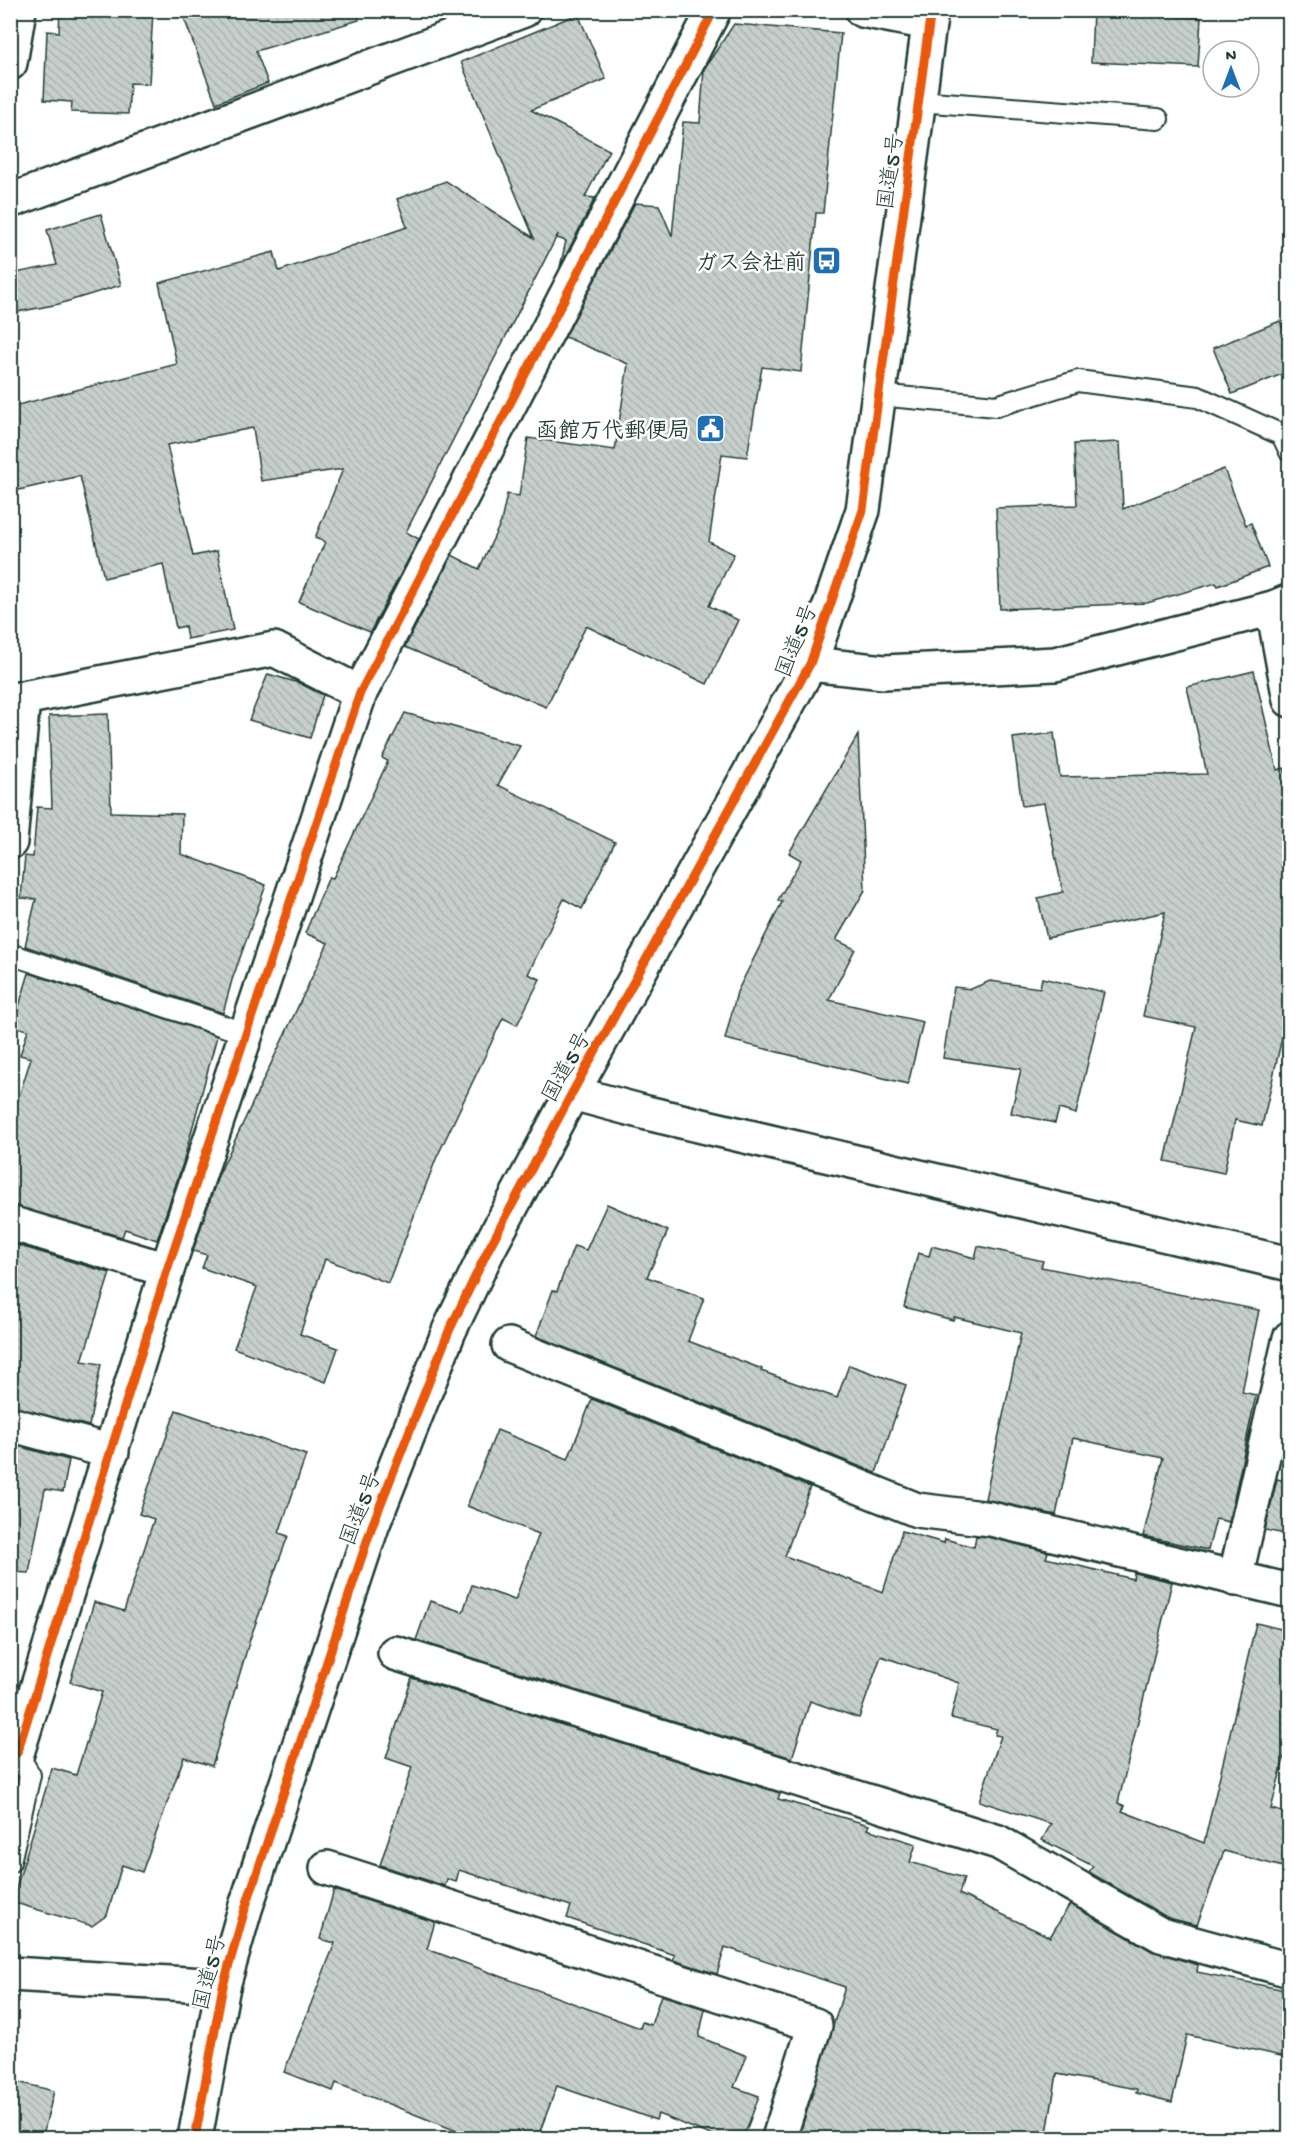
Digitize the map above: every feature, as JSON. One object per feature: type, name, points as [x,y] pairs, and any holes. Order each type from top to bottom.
[{"type":"main road","points":[[10,63],[19,10]]},
{"type":"main road","points":[[10,201],[524,10]]},
{"type":"main road","points":[[17,1753],[167,1270],[360,693],[714,10]]},
{"type":"main road","points":[[862,10],[930,17]]},
{"type":"main road","name":"国道5号","points":[[195,2139],[206,2066],[223,1986],[245,1909],[333,1638],[376,1515],[449,1331],[488,1250],[572,1092],[810,664],[863,510],[930,17]]},
{"type":"main road","points":[[810,664],[884,672],[1055,664],[1281,604],[1290,700]]},
{"type":"main road","points":[[10,842],[17,700],[274,649],[360,693]]},
{"type":"main road","points":[[572,1092],[647,1113],[1290,1264]]},
{"type":"main road","points":[[10,1223],[167,1270]]},
{"type":"main road","points":[[1235,1579],[1290,1338]]},
{"type":"main road","points":[[509,1345],[917,1510],[991,1519],[1290,1591]]},
{"type":"main road","points":[[10,1424],[112,1452]]},
{"type":"main road","points":[[394,1653],[998,1842],[1161,1935],[1290,1970]]},
{"type":"main road","points":[[327,1868],[815,2025],[779,2139]]},
{"type":"main road","points":[[10,1974],[223,1986]]},
{"type":"lane","points":[[918,101],[1158,119]]},
{"type":"lane","points":[[878,395],[996,406],[1078,381],[1198,397],[1282,435],[1290,452]]},
{"type":"lane","points":[[10,954],[246,1034]]},
{"type":"lane","points":[[10,1862],[30,1774],[17,1753]]},
{"type":"building","points":[[60,10],[153,10],[149,84],[130,83],[128,114],[71,112],[72,102],[44,100],[47,31],[59,32]]},
{"type":"building","points":[[181,10],[357,10],[359,20],[256,51],[268,83],[216,103]]},
{"type":"building","points":[[1093,10],[1152,10],[1152,15],[1201,18],[1198,67],[1091,62]]},
{"type":"building","points":[[578,14],[606,79],[531,110],[609,150],[585,197],[595,198],[560,267],[566,241],[557,238],[558,234],[406,532],[419,539],[370,632],[299,602],[325,542],[315,538],[343,469],[261,481],[253,428],[167,445],[193,556],[217,551],[233,630],[187,639],[185,626],[176,628],[163,564],[104,578],[80,476],[10,492],[10,407],[177,364],[159,283],[274,252],[279,271],[407,227],[397,199],[446,181],[534,238],[461,62]]},
{"type":"building","points":[[734,24],[841,33],[823,213],[816,213],[801,372],[762,367],[747,457],[722,454],[709,542],[734,554],[709,606],[738,620],[707,684],[586,626],[546,707],[405,647],[452,555],[479,569],[501,522],[507,494],[519,496],[528,438],[615,450],[628,364],[565,337],[635,203],[659,205],[672,236],[683,122],[700,123],[704,69]]},
{"type":"building","points":[[101,214],[121,285],[59,304],[17,312],[10,274],[57,265],[47,230]]},
{"type":"building","points":[[1280,321],[1290,345],[1290,371],[1232,394],[1213,348]]},
{"type":"building","points":[[1120,442],[1123,509],[1224,469],[1246,525],[1251,523],[1268,567],[1218,586],[1216,583],[1147,603],[1000,609],[996,508],[1077,505],[1074,444]]},
{"type":"building","points":[[1254,671],[1277,770],[1284,768],[1290,787],[1290,1002],[1262,1126],[1235,1120],[1224,1173],[1165,1161],[1196,1027],[1143,1016],[1165,912],[1047,938],[1038,898],[1063,892],[1044,803],[1022,806],[1013,738],[1054,733],[1060,777],[1207,774],[1187,687]]},
{"type":"building","points":[[268,674],[299,683],[323,695],[310,738],[249,720]]},
{"type":"building","points":[[405,713],[520,746],[498,785],[615,842],[582,909],[564,899],[528,974],[540,979],[517,1025],[503,1018],[436,1159],[388,1283],[325,1259],[300,1334],[338,1348],[326,1382],[234,1348],[257,1287],[202,1268],[207,1255],[193,1251],[218,1176],[328,943],[305,933],[329,877],[333,878],[388,761],[382,758]]},
{"type":"building","points":[[108,714],[111,812],[182,814],[181,854],[266,885],[232,980],[223,1013],[25,946],[36,899],[21,898],[25,856],[33,857],[37,807],[52,808],[49,716]]},
{"type":"building","points":[[858,735],[865,890],[836,940],[855,949],[829,1000],[923,1022],[908,1084],[725,1039],[737,992],[782,902],[778,900],[801,860],[789,853]]},
{"type":"building","points":[[29,973],[217,1036],[183,1163],[157,1240],[125,1229],[122,1237],[10,1205],[10,1125],[31,1058],[20,1055],[28,1030],[13,1026]]},
{"type":"building","points":[[1042,978],[1104,992],[1076,1114],[1059,1109],[1055,1123],[1011,1113],[1021,1069],[943,1058],[954,987],[971,989],[990,981],[1040,988]]},
{"type":"building","points":[[607,1204],[668,1231],[647,1277],[704,1298],[688,1341],[762,1369],[761,1371],[837,1398],[849,1365],[906,1385],[876,1473],[536,1336],[553,1290],[557,1291],[574,1246],[586,1250]]},
{"type":"building","points":[[10,1243],[110,1273],[82,1361],[101,1364],[89,1426],[10,1406]]},
{"type":"building","points":[[932,1246],[975,1258],[978,1246],[1043,1261],[1041,1267],[1259,1310],[1242,1392],[1256,1395],[1240,1471],[1229,1522],[1216,1519],[1208,1550],[1143,1536],[1163,1458],[1073,1438],[1056,1515],[985,1499],[1021,1333],[954,1317],[953,1320],[904,1307],[918,1253],[929,1256]]},
{"type":"building","points":[[592,1399],[810,1487],[785,1556],[883,1592],[902,1531],[944,1543],[945,1539],[974,1547],[976,1536],[988,1537],[1048,1552],[1046,1558],[1133,1579],[1134,1573],[1172,1582],[1118,1803],[1125,1806],[1122,1811],[1204,1843],[1256,1623],[1290,1631],[1290,1735],[1271,1809],[1290,1814],[1290,1869],[1224,1851],[1197,1925],[1168,1918],[1089,1872],[1093,1866],[1042,1840],[1051,1824],[979,1801],[1001,1736],[995,1735],[997,1729],[951,1718],[959,1683],[881,1656],[859,1718],[810,1701],[792,1758],[416,1640],[430,1601],[463,1612],[472,1585],[515,1600],[539,1534],[467,1506],[497,1430],[568,1459]]},
{"type":"building","points":[[176,1410],[306,1455],[279,1533],[288,1536],[251,1636],[212,1766],[184,1757],[142,1872],[122,1865],[107,1915],[92,1926],[12,1902],[52,1768],[76,1775],[102,1692],[70,1682],[94,1602],[124,1611],[154,1519],[139,1514]]},
{"type":"building","points":[[10,1444],[69,1460],[63,1492],[45,1489],[29,1573],[10,1572]]},
{"type":"building","points":[[1277,1479],[1290,1482],[1290,1535],[1265,1530]]},
{"type":"building","points":[[412,1678],[780,1793],[778,1799],[869,1825],[867,1829],[916,1844],[910,1862],[964,1878],[959,1894],[1050,1937],[1070,1904],[1152,1951],[1198,1965],[1197,1972],[1290,1991],[1290,2058],[1187,2035],[1172,2102],[1136,2093],[1137,2089],[1057,2074],[1046,2139],[815,2139],[800,2133],[845,1987],[725,1947],[717,1974],[673,1960],[675,1955],[567,1918],[571,1906],[459,1870],[456,1882],[447,1879],[445,1886],[380,1865],[412,1767],[386,1758]]},
{"type":"building","points":[[334,1890],[435,1922],[427,1949],[640,2028],[642,2022],[651,2025],[661,1995],[705,2009],[699,2037],[747,2056],[734,2087],[759,2096],[743,2139],[721,2139],[658,2114],[656,2120],[557,2086],[537,2139],[477,2139],[336,2083],[333,2091],[284,2072],[335,1943],[320,1939]]},
{"type":"building","points":[[10,2080],[54,2091],[42,2139],[10,2139]]},
{"type":"cycle path","points":[[17,1753],[167,1270],[360,693],[714,10]]},
{"type":"cycle path","points":[[195,2138],[223,1986],[245,1909],[372,1526],[449,1331],[488,1250],[572,1093],[810,664],[863,510],[931,10]]},
{"type":"place","name":"ガス会社前","points":[[827,261]]},
{"type":"place","name":"函館万代郵便局","points":[[711,429]]}]
